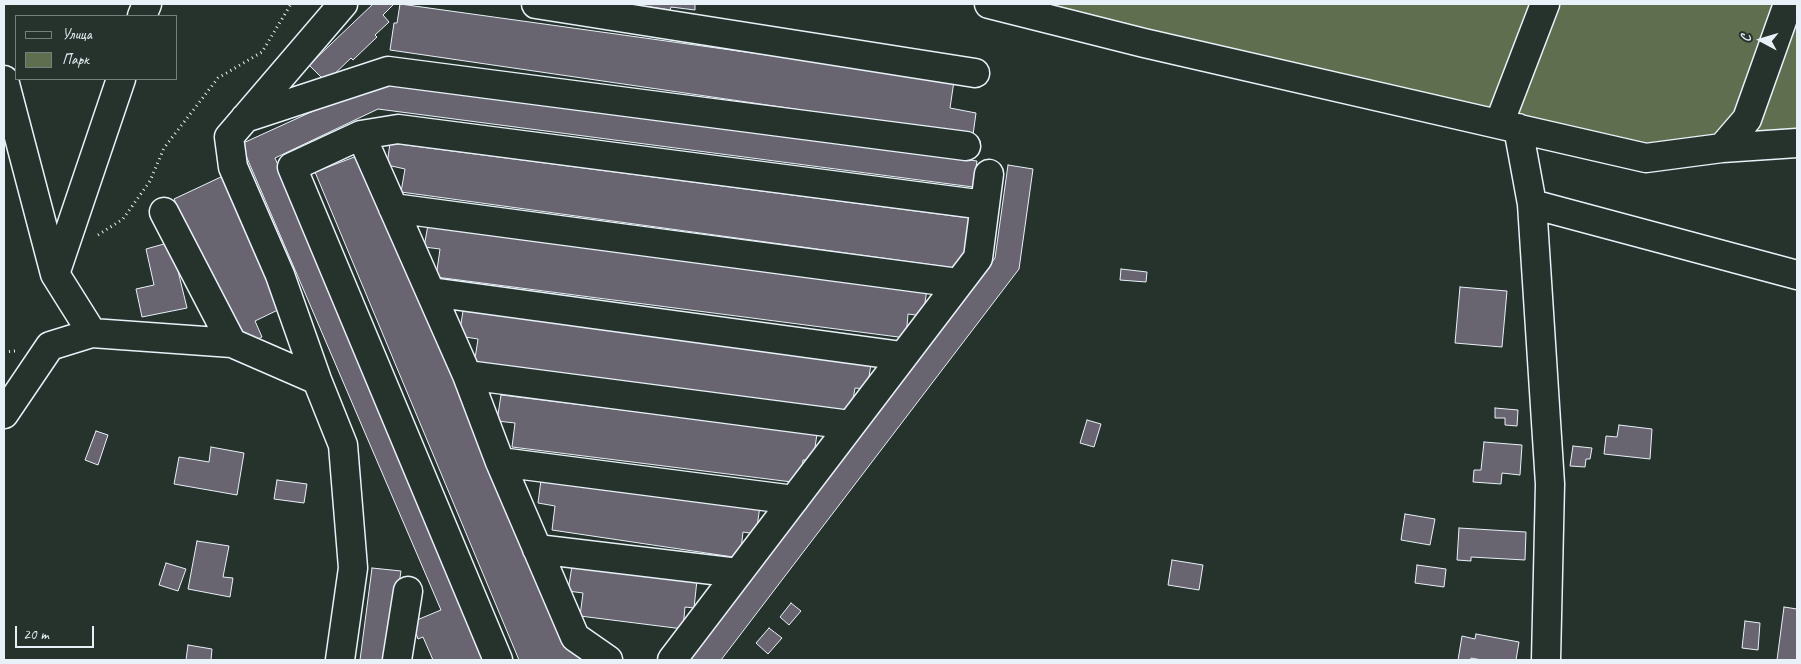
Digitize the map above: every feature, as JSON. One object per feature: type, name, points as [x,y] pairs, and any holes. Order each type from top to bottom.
[{"type":"street","points":[[340,660],[353,568],[343,445],[317,380],[280,275],[233,167],[229,137],[343,4]]},
{"type":"street","points":[[536,4],[975,73]]},
{"type":"street","points":[[989,4],[1144,42],[1646,158],[1722,148],[1797,143]]},
{"type":"street","points":[[1545,4],[1509,126],[1532,204],[1550,484],[1546,660]]},
{"type":"street","points":[[1722,148],[1747,119],[1788,4]]},
{"type":"street","points":[[245,118],[388,70],[966,146]]},
{"type":"street","points":[[4,80],[55,274],[92,333]]},
{"type":"street","points":[[55,274],[121,80]]},
{"type":"street","points":[[498,660],[292,166],[361,135],[398,129],[985,205]]},
{"type":"street","points":[[361,135],[467,375],[500,462],[575,637],[608,660]]},
{"type":"street","points":[[672,660],[978,258],[989,174]]},
{"type":"street","points":[[1532,204],[1797,275]]},
{"type":"street","points":[[393,208],[958,283]]},
{"type":"street","points":[[164,212],[232,344]]},
{"type":"street","points":[[431,292],[902,356]]},
{"type":"street","points":[[4,414],[50,346],[92,333],[232,344],[317,380]]},
{"type":"street","points":[[467,375],[850,425]]},
{"type":"street","points":[[500,462],[794,500]]},
{"type":"street","points":[[538,549],[738,573]]},
{"type":"street","points":[[408,591],[399,649],[416,660]]},
{"type":"path","points":[[96,236],[123,219],[150,181],[164,148],[218,78],[262,52],[291,4]]},
{"type":"green space","points":[[1030,4],[1797,4],[1797,134],[1654,151]]},
{"type":"building","points":[[373,4],[394,4],[383,15],[389,22],[375,35],[377,37],[353,60],[351,58],[326,82],[309,65]]},
{"type":"building","points":[[400,4],[954,81],[950,108],[976,113],[973,135],[390,50],[394,23],[397,23]]},
{"type":"building","points":[[630,4],[695,4],[695,10],[671,7],[670,10]]},
{"type":"building","points":[[379,81],[977,161],[973,187],[378,109],[275,158],[489,660],[433,660],[423,637],[418,639],[412,622],[441,610],[241,144]]},
{"type":"building","points":[[390,143],[969,218],[963,269],[401,192],[405,169],[387,165]]},
{"type":"building","points":[[362,154],[586,660],[519,660],[315,172]]},
{"type":"building","points":[[1008,165],[1033,169],[1019,269],[721,660],[689,660],[995,258]]},
{"type":"building","points":[[223,176],[282,308],[255,321],[262,337],[252,342],[239,334],[174,199]]},
{"type":"building","points":[[428,225],[927,289],[923,316],[908,314],[906,338],[436,277],[440,249],[424,247]]},
{"type":"building","points":[[171,242],[187,308],[142,317],[136,289],[154,285],[146,249]]},
{"type":"building","points":[[1121,269],[1147,272],[1146,282],[1120,280]]},
{"type":"building","points":[[1460,287],[1507,291],[1502,347],[1455,343]]},
{"type":"building","points":[[463,311],[871,364],[867,389],[855,388],[851,411],[474,365],[478,339],[459,336]]},
{"type":"building","points":[[501,395],[817,434],[813,461],[803,460],[800,483],[512,447],[515,423],[497,421]]},
{"type":"building","points":[[1495,408],[1518,410],[1517,426],[1505,425],[1505,418],[1495,418]]},
{"type":"building","points":[[1087,420],[1101,424],[1094,447],[1080,443]]},
{"type":"building","points":[[1619,425],[1652,429],[1650,459],[1604,454],[1606,436],[1617,437]]},
{"type":"building","points":[[96,431],[108,435],[98,465],[85,460]]},
{"type":"building","points":[[1484,442],[1522,445],[1520,475],[1502,473],[1501,484],[1473,482],[1474,470],[1481,470]]},
{"type":"building","points":[[1573,446],[1592,448],[1590,459],[1586,459],[1585,467],[1570,466]]},
{"type":"building","points":[[211,447],[244,453],[237,495],[174,484],[179,457],[209,462]]},
{"type":"building","points":[[277,480],[307,484],[304,503],[274,499]]},
{"type":"building","points":[[541,480],[760,506],[756,534],[743,532],[740,558],[552,530],[555,506],[538,503]]},
{"type":"building","points":[[1405,514],[1435,519],[1430,545],[1401,540]]},
{"type":"building","points":[[1459,528],[1526,532],[1525,560],[1471,557],[1471,561],[1457,560]]},
{"type":"building","points":[[197,541],[229,546],[223,577],[233,578],[230,597],[188,589]]},
{"type":"building","points":[[1172,560],[1203,565],[1199,590],[1168,585]]},
{"type":"building","points":[[166,563],[186,569],[178,591],[159,585]]},
{"type":"building","points":[[1417,565],[1446,569],[1444,587],[1415,583]]},
{"type":"building","points":[[572,566],[697,580],[694,608],[685,607],[683,629],[580,616],[583,593],[568,591]]},
{"type":"building","points":[[372,568],[401,571],[388,660],[360,660]]},
{"type":"building","points":[[791,603],[801,611],[789,625],[780,617]]},
{"type":"building","points":[[1784,607],[1797,609],[1797,660],[1777,660]]},
{"type":"building","points":[[1745,621],[1760,623],[1758,650],[1742,648]]},
{"type":"building","points":[[769,628],[782,638],[768,654],[756,643]]},
{"type":"building","points":[[1476,634],[1519,642],[1516,660],[1482,660],[1471,658],[1470,660],[1458,660],[1462,636],[1475,639]]},
{"type":"building","points":[[188,645],[212,649],[211,660],[186,660]]}]
